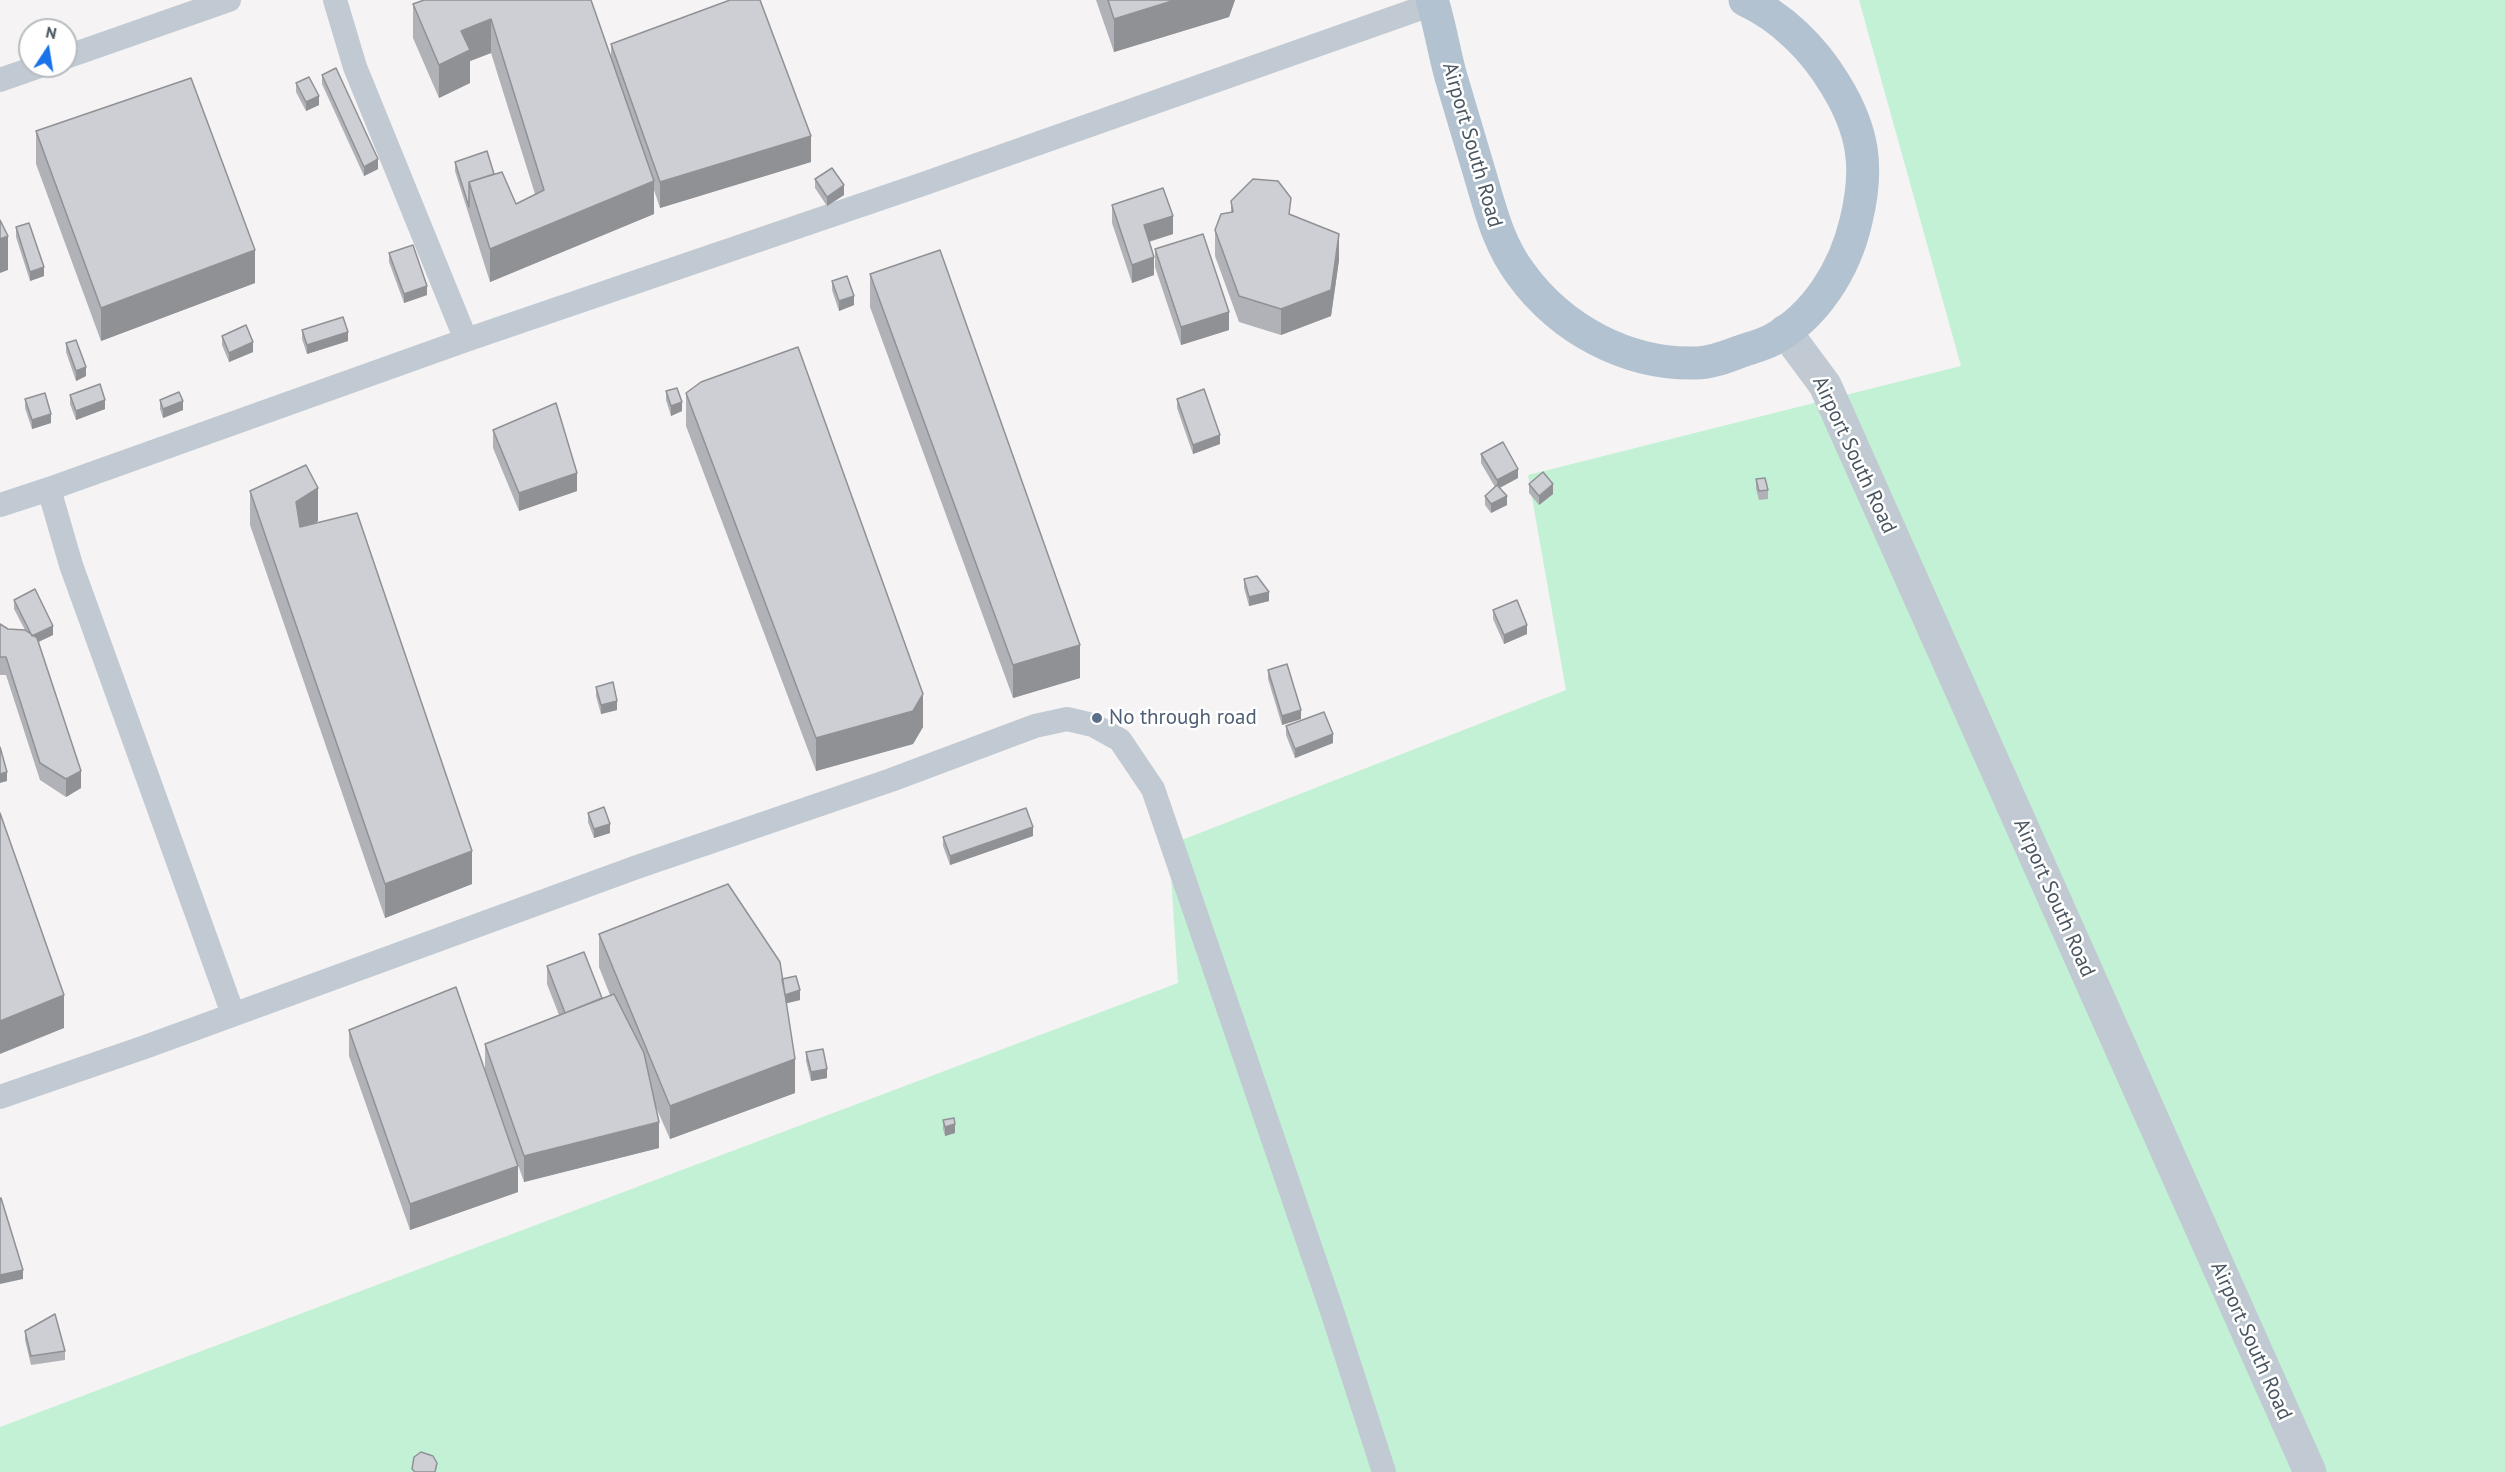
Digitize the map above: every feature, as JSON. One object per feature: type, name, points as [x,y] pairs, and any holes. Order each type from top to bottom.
[{"type":"main road","name":"Airport South Road","points":[[1433,2],[1451,76],[1499,239],[1520,274],[1548,306],[1587,335],[1632,355],[1663,362],[1699,363],[1772,340],[1806,315],[1834,279],[1852,237],[1863,195],[1863,148],[1845,100],[1826,68],[1797,36],[1764,9],[1745,0]]},
{"type":"street","name":"Airport South Road","points":[[1785,331],[1825,385],[2310,1472]]},
{"type":"lane","points":[[78,53],[229,0]]},
{"type":"lane","points":[[335,0],[355,67],[466,340]]},
{"type":"lane","points":[[0,505],[466,340],[945,176],[1433,2]]},
{"type":"lane","points":[[0,80],[18,74]]},
{"type":"lane","points":[[49,489],[71,565],[232,1014]]},
{"type":"lane","points":[[0,1097],[637,867],[891,780],[1035,726],[1067,719],[1093,724],[1120,740],[1153,789],[1384,1472]]},
{"type":"green space","points":[[1859,0],[2505,0],[2505,1472],[0,1472],[0,1427],[1178,983],[1169,845],[1566,690],[1528,475],[1961,366]]},
{"type":"building","points":[[424,0],[591,0],[654,181],[490,249],[469,182],[502,172],[516,204],[544,190],[491,19],[461,31],[470,50],[439,65],[413,4]]},
{"type":"building","points":[[730,0],[760,0],[811,136],[660,182],[611,44]]},
{"type":"building","points":[[1108,0],[1175,0],[1114,19]]},
{"type":"building","points":[[336,68],[378,159],[364,167],[322,75]]},
{"type":"building","points":[[309,77],[319,96],[306,102],[296,83]]},
{"type":"building","points":[[191,78],[255,250],[101,308],[36,131]]},
{"type":"building","points":[[487,151],[494,174],[469,182],[469,207],[455,162]]},
{"type":"building","points":[[832,168],[844,185],[827,197],[815,179]]},
{"type":"building","points":[[1253,179],[1278,181],[1291,198],[1289,214],[1339,234],[1331,290],[1281,309],[1239,296],[1215,230],[1221,214],[1233,212],[1231,201]]},
{"type":"building","points":[[1163,188],[1173,216],[1144,225],[1154,257],[1132,265],[1112,205]]},
{"type":"building","points":[[0,220],[8,236],[0,239]]},
{"type":"building","points":[[29,223],[44,267],[30,272],[16,227]]},
{"type":"building","points":[[1203,234],[1229,312],[1181,327],[1155,249]]},
{"type":"building","points":[[413,245],[427,286],[404,294],[389,253]]},
{"type":"building","points":[[940,250],[1080,645],[1013,665],[870,274]]},
{"type":"building","points":[[847,276],[854,296],[839,301],[832,281]]},
{"type":"building","points":[[343,317],[348,332],[307,345],[302,330]]},
{"type":"building","points":[[246,325],[253,342],[229,353],[222,336]]},
{"type":"building","points":[[76,340],[86,367],[76,371],[66,343]]},
{"type":"building","points":[[798,347],[923,694],[913,711],[816,738],[686,393],[701,382]]},
{"type":"building","points":[[100,384],[105,400],[76,411],[70,395]]},
{"type":"building","points":[[677,388],[682,402],[671,406],[666,391]]},
{"type":"building","points":[[1204,389],[1220,435],[1193,445],[1177,399]]},
{"type":"building","points":[[179,392],[183,401],[163,409],[160,400]]},
{"type":"building","points":[[45,393],[51,414],[32,420],[25,399]]},
{"type":"building","points":[[556,403],[577,473],[519,493],[493,430]]},
{"type":"building","points":[[1503,442],[1518,469],[1497,480],[1481,454]]},
{"type":"building","points":[[306,465],[318,488],[296,502],[300,527],[357,513],[472,851],[385,884],[250,491]]},
{"type":"building","points":[[1543,472],[1553,484],[1539,496],[1529,484]]},
{"type":"building","points":[[1765,478],[1768,490],[1759,491],[1756,479]]},
{"type":"building","points":[[1497,485],[1507,496],[1491,504],[1485,496]]},
{"type":"building","points":[[1257,576],[1269,592],[1249,597],[1244,579]]},
{"type":"building","points":[[35,589],[53,626],[32,636],[14,600]]},
{"type":"building","points":[[1517,600],[1527,625],[1504,635],[1493,610]]},
{"type":"building","points":[[0,624],[8,629],[25,630],[37,638],[81,771],[66,779],[40,763],[6,657],[0,657]]},
{"type":"building","points":[[1287,664],[1301,710],[1282,716],[1268,670]]},
{"type":"building","points":[[613,682],[617,701],[601,705],[596,687]]},
{"type":"building","points":[[1324,712],[1333,734],[1295,749],[1286,726]]},
{"type":"building","points":[[0,747],[7,772],[0,774]]},
{"type":"building","points":[[604,807],[610,824],[594,829],[588,813]]},
{"type":"building","points":[[1026,808],[1033,827],[950,856],[943,837]]},
{"type":"building","points":[[0,813],[64,995],[0,1021]]},
{"type":"building","points":[[728,884],[780,962],[795,1059],[670,1106],[599,934]]},
{"type":"building","points":[[584,952],[602,998],[565,1013],[547,966]]},
{"type":"building","points":[[796,976],[800,990],[785,995],[782,979]]},
{"type":"building","points":[[456,987],[518,1166],[410,1204],[349,1030]]},
{"type":"building","points":[[614,994],[644,1053],[659,1122],[524,1156],[485,1044]]},
{"type":"building","points":[[823,1049],[827,1069],[811,1072],[806,1052]]},
{"type":"building","points":[[954,1118],[955,1124],[945,1127],[943,1120]]},
{"type":"building","points":[[0,1198],[23,1270],[0,1275]]},
{"type":"building","points":[[55,1314],[65,1351],[31,1356],[25,1331]]},
{"type":"building","points":[[421,1452],[433,1456],[437,1463],[435,1472],[415,1472],[412,1469],[414,1457]]},
{"type":"place","name":"No through road","points":[[1097,718]]}]
